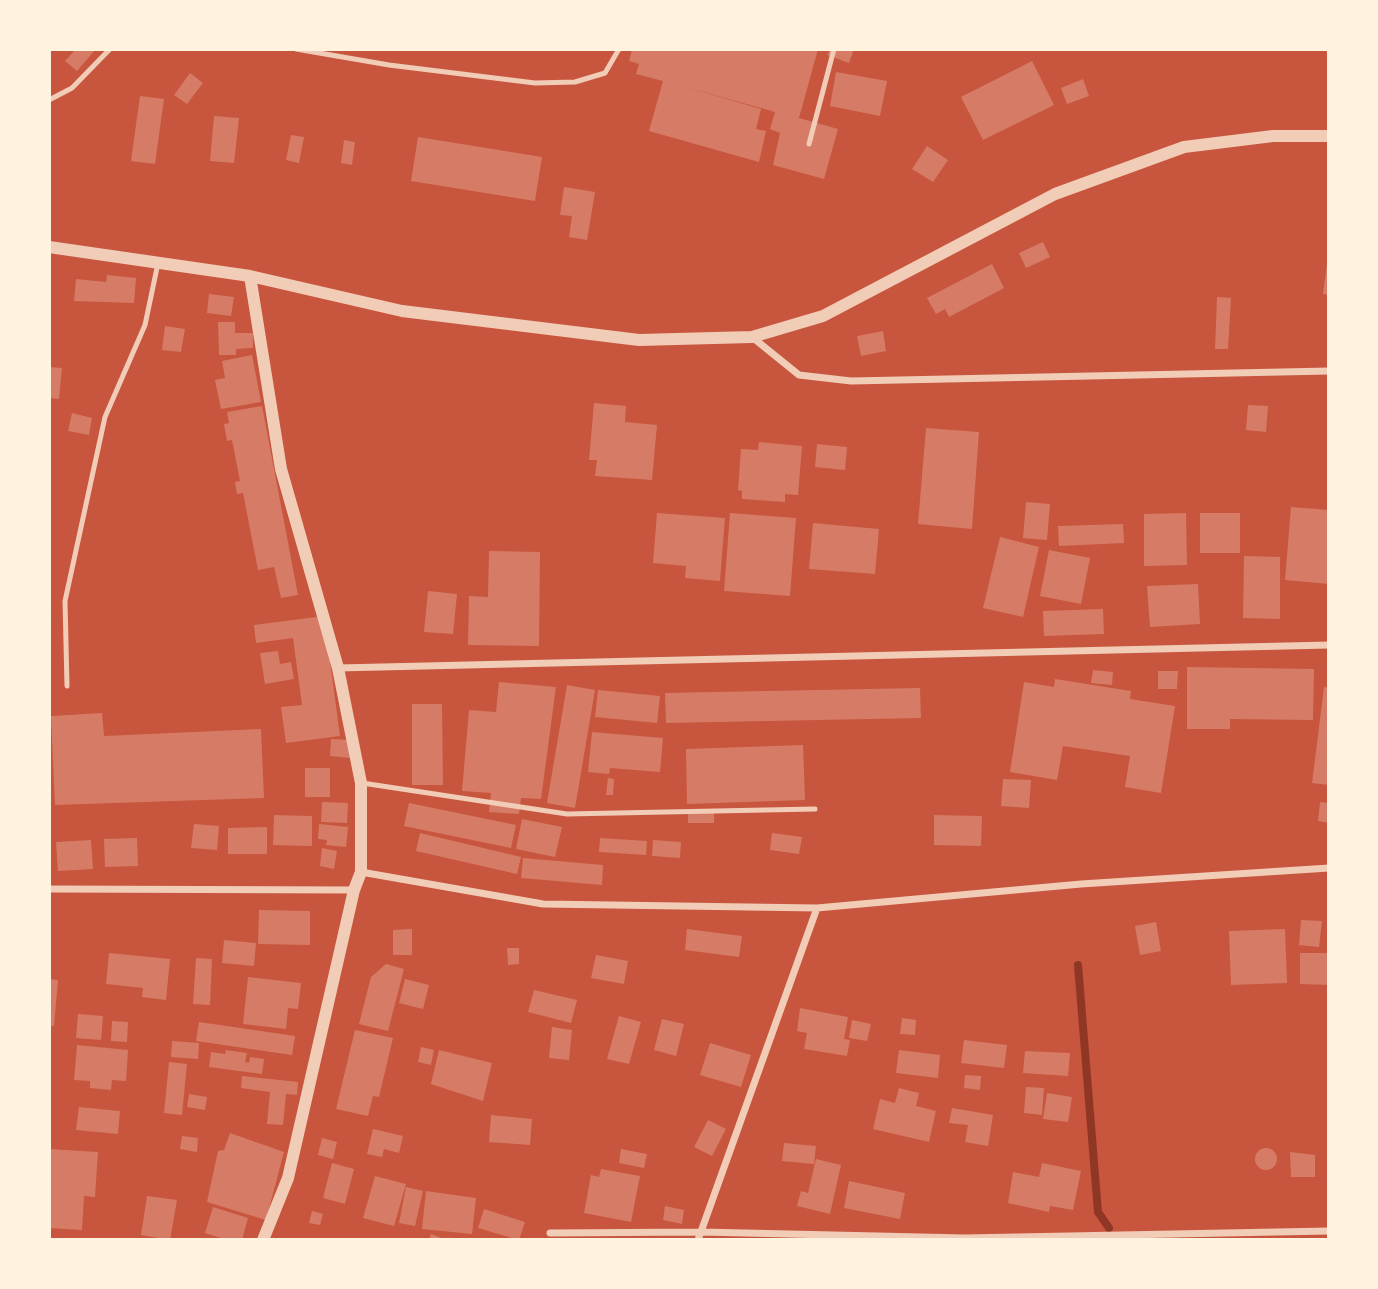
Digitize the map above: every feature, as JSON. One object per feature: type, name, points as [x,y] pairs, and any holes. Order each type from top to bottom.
[{"type":"street","points":[[49,247],[250,276],[402,311],[639,340],[752,337],[822,316],[1055,194],[1184,147],[1273,136],[1329,136]]},
{"type":"street","points":[[250,276],[281,470],[338,668],[361,783],[361,872],[354,890],[288,1178],[263,1240]]},
{"type":"street","points":[[752,337],[799,375],[851,382],[1329,371]]},
{"type":"street","points":[[338,668],[1329,646]]},
{"type":"street","points":[[361,872],[543,904],[817,908],[1082,884],[1329,867]]},
{"type":"street","points":[[49,889],[354,890]]},
{"type":"street","points":[[700,1236],[817,908]]},
{"type":"street","points":[[550,1233],[965,1239],[1329,1231]]},
{"type":"lane","points":[[49,100],[72,88],[110,49]]},
{"type":"lane","points":[[296,49],[389,65],[535,82],[575,82],[606,73],[619,49]]},
{"type":"lane","points":[[809,144],[834,49]]},
{"type":"lane","points":[[67,686],[65,601],[105,417],[145,326],[158,263]]},
{"type":"lane","points":[[361,783],[567,814],[815,809]]},
{"type":"building","points":[[76,49],[96,49],[77,71],[65,61]]},
{"type":"building","points":[[632,49],[818,49],[799,118],[838,129],[824,179],[773,165],[780,133],[770,129],[775,112],[682,86],[761,109],[756,129],[766,131],[759,162],[649,131],[663,81],[636,74],[639,64],[629,61]]},
{"type":"building","points":[[830,49],[854,49],[849,63],[827,55]]},
{"type":"building","points":[[1032,61],[1054,105],[983,140],[961,97]]},
{"type":"building","points":[[836,72],[887,81],[880,116],[830,106]]},
{"type":"building","points":[[190,73],[203,83],[187,104],[174,95]]},
{"type":"building","points":[[1083,79],[1089,96],[1067,104],[1061,88]]},
{"type":"building","points":[[140,96],[164,99],[155,164],[131,161]]},
{"type":"building","points":[[214,116],[239,118],[234,163],[210,161]]},
{"type":"building","points":[[291,135],[304,137],[299,163],[286,160]]},
{"type":"building","points":[[418,137],[542,157],[535,201],[411,181]]},
{"type":"building","points":[[344,140],[355,142],[352,165],[341,163]]},
{"type":"building","points":[[927,146],[948,160],[933,182],[912,169]]},
{"type":"building","points":[[564,187],[595,192],[587,240],[569,237],[572,216],[560,215]]},
{"type":"building","points":[[1043,242],[1050,257],[1026,268],[1019,253]]},
{"type":"building","points":[[992,264],[1004,288],[949,317],[945,309],[936,314],[927,298]]},
{"type":"building","points":[[1329,264],[1329,295],[1323,294]]},
{"type":"building","points":[[107,275],[136,278],[134,303],[74,301],[76,279],[106,282]]},
{"type":"building","points":[[209,294],[234,297],[231,316],[207,313]]},
{"type":"building","points":[[1217,297],[1231,298],[1228,349],[1215,349]]},
{"type":"building","points":[[218,322],[235,322],[235,333],[253,333],[253,348],[236,349],[236,355],[219,355]]},
{"type":"building","points":[[165,326],[185,329],[181,352],[162,350]]},
{"type":"building","points":[[883,331],[886,351],[861,356],[857,336]]},
{"type":"building","points":[[252,355],[261,402],[221,409],[215,380],[225,378],[222,361]]},
{"type":"building","points":[[49,367],[62,368],[59,399],[49,398]]},
{"type":"building","points":[[594,403],[626,406],[625,422],[657,425],[652,480],[595,476],[597,460],[589,460]]},
{"type":"building","points":[[1248,405],[1268,406],[1266,432],[1246,430]]},
{"type":"building","points":[[262,406],[298,595],[281,598],[274,567],[258,570],[243,493],[237,494],[235,482],[240,481],[232,440],[227,441],[224,424],[229,423],[227,412]]},
{"type":"building","points":[[72,413],[92,418],[89,435],[68,431]]},
{"type":"building","points":[[926,428],[979,432],[972,529],[918,524]]},
{"type":"building","points":[[759,442],[802,446],[798,495],[785,494],[785,502],[742,499],[742,491],[738,490],[741,449],[758,450]]},
{"type":"building","points":[[817,444],[847,447],[845,470],[815,467]]},
{"type":"building","points":[[1026,502],[1050,504],[1047,540],[1023,538]]},
{"type":"building","points":[[1291,507],[1329,510],[1329,584],[1285,580]]},
{"type":"building","points":[[657,513],[725,518],[720,581],[685,578],[686,566],[653,563]]},
{"type":"building","points":[[730,513],[796,518],[790,596],[724,591]]},
{"type":"building","points":[[1186,513],[1187,565],[1144,566],[1144,514]]},
{"type":"building","points":[[1200,513],[1240,513],[1240,553],[1200,553]]},
{"type":"building","points":[[813,523],[879,529],[875,574],[809,569]]},
{"type":"building","points":[[1123,524],[1124,543],[1059,546],[1058,526]]},
{"type":"building","points":[[1000,537],[1039,547],[1023,617],[983,608]]},
{"type":"building","points":[[1049,550],[1090,558],[1081,604],[1040,596]]},
{"type":"building","points":[[489,551],[540,552],[539,646],[468,645],[469,596],[488,597]]},
{"type":"building","points":[[1244,556],[1280,557],[1280,619],[1243,618]]},
{"type":"building","points":[[1198,584],[1200,624],[1150,627],[1147,586]]},
{"type":"building","points":[[428,591],[457,594],[453,634],[424,632]]},
{"type":"building","points":[[1103,609],[1104,634],[1044,636],[1043,611]]},
{"type":"building","points":[[324,616],[340,736],[286,743],[281,707],[302,705],[293,638],[256,643],[254,625]]},
{"type":"building","points":[[278,651],[280,664],[291,662],[294,679],[265,684],[260,653]]},
{"type":"building","points":[[1187,667],[1314,669],[1313,720],[1230,719],[1230,729],[1187,729]]},
{"type":"building","points":[[1093,670],[1113,672],[1112,685],[1091,683]]},
{"type":"building","points":[[1158,671],[1178,671],[1177,689],[1158,689]]},
{"type":"building","points":[[1055,679],[1131,691],[1130,699],[1175,706],[1161,793],[1125,787],[1130,756],[1063,746],[1057,780],[1010,772],[1024,682],[1054,687]]},
{"type":"building","points":[[499,682],[556,687],[541,799],[521,798],[519,814],[489,812],[491,793],[462,791],[469,710],[496,712]]},
{"type":"building","points":[[567,685],[595,690],[575,808],[547,803]]},
{"type":"building","points":[[1324,687],[1329,688],[1329,785],[1312,783]]},
{"type":"building","points":[[920,688],[921,718],[666,723],[665,693]]},
{"type":"building","points":[[598,690],[660,696],[657,723],[595,717]]},
{"type":"building","points":[[412,704],[442,704],[443,785],[412,785]]},
{"type":"building","points":[[102,713],[104,736],[261,729],[264,798],[55,805],[51,716]]},
{"type":"building","points":[[592,732],[663,738],[660,772],[610,768],[609,774],[588,772]]},
{"type":"building","points":[[331,739],[351,740],[350,758],[330,756]]},
{"type":"building","points":[[803,745],[805,800],[687,804],[686,749]]},
{"type":"building","points":[[305,768],[330,768],[330,797],[305,797]]},
{"type":"building","points":[[608,778],[614,779],[613,795],[606,795]]},
{"type":"building","points":[[1003,779],[1031,780],[1029,808],[1001,806]]},
{"type":"building","points":[[322,802],[348,803],[347,823],[321,822]]},
{"type":"building","points":[[1320,802],[1329,803],[1329,823],[1318,821]]},
{"type":"building","points":[[409,803],[516,825],[511,848],[404,826]]},
{"type":"building","points":[[688,813],[714,813],[714,823],[688,823]]},
{"type":"building","points":[[274,815],[312,816],[312,846],[273,845]]},
{"type":"building","points":[[934,815],[982,816],[981,846],[934,845]]},
{"type":"building","points":[[522,819],[562,827],[555,857],[516,849]]},
{"type":"building","points":[[194,824],[219,826],[217,850],[191,848]]},
{"type":"building","points":[[319,824],[348,827],[346,847],[326,845],[327,840],[318,839]]},
{"type":"building","points":[[267,827],[267,854],[228,854],[228,828]]},
{"type":"building","points":[[420,833],[521,857],[517,874],[416,851]]},
{"type":"building","points":[[772,833],[802,837],[799,854],[770,850]]},
{"type":"building","points":[[137,838],[138,866],[105,867],[104,839]]},
{"type":"building","points":[[600,838],[647,841],[646,855],[599,852]]},
{"type":"building","points":[[91,840],[93,869],[58,871],[56,842]]},
{"type":"building","points":[[653,840],[681,842],[680,858],[652,856]]},
{"type":"building","points":[[322,848],[337,851],[334,869],[320,866]]},
{"type":"building","points":[[523,858],[603,865],[602,885],[521,878]]},
{"type":"building","points":[[259,910],[310,911],[310,945],[258,944]]},
{"type":"building","points":[[1301,920],[1322,921],[1319,947],[1299,945]]},
{"type":"building","points":[[1156,922],[1161,951],[1140,955],[1135,926]]},
{"type":"building","points":[[412,929],[412,955],[393,955],[393,930]]},
{"type":"building","points":[[687,929],[742,936],[739,957],[685,950]]},
{"type":"building","points":[[1285,929],[1287,983],[1231,985],[1229,931]]},
{"type":"building","points":[[224,940],[256,943],[254,966],[222,963]]},
{"type":"building","points":[[507,948],[519,948],[519,964],[508,965]]},
{"type":"building","points":[[109,953],[170,959],[166,1000],[142,997],[143,988],[106,984]]},
{"type":"building","points":[[1300,953],[1329,953],[1329,985],[1300,984]]},
{"type":"building","points":[[596,955],[628,961],[624,984],[591,978]]},
{"type":"building","points":[[196,958],[212,959],[210,1005],[193,1004]]},
{"type":"building","points":[[386,964],[404,969],[388,1031],[359,1024],[371,977]]},
{"type":"building","points":[[248,977],[301,983],[298,1009],[288,1008],[286,1029],[243,1024]]},
{"type":"building","points":[[49,979],[58,980],[54,1026],[49,1026]]},
{"type":"building","points":[[405,979],[429,985],[423,1009],[399,1003]]},
{"type":"building","points":[[534,990],[577,1000],[571,1023],[528,1012]]},
{"type":"building","points":[[800,1008],[848,1017],[844,1039],[850,1040],[847,1056],[804,1049],[807,1033],[797,1031]]},
{"type":"building","points":[[78,1014],[103,1016],[101,1040],[76,1038]]},
{"type":"building","points":[[619,1016],[641,1022],[629,1064],[607,1059]]},
{"type":"building","points":[[902,1018],[916,1020],[915,1035],[900,1034]]},
{"type":"building","points":[[662,1019],[684,1024],[676,1056],[654,1050]]},
{"type":"building","points":[[852,1020],[871,1024],[867,1041],[849,1038]]},
{"type":"building","points":[[112,1021],[128,1022],[127,1042],[111,1041]]},
{"type":"building","points":[[199,1022],[295,1036],[292,1055],[196,1041]]},
{"type":"building","points":[[552,1027],[572,1030],[569,1060],[549,1058]]},
{"type":"building","points":[[355,1030],[393,1038],[379,1097],[373,1096],[368,1116],[336,1109]]},
{"type":"building","points":[[964,1040],[1007,1045],[1004,1068],[961,1063]]},
{"type":"building","points":[[172,1041],[199,1043],[198,1059],[171,1057]]},
{"type":"building","points":[[710,1043],[751,1055],[741,1087],[700,1075]]},
{"type":"building","points":[[77,1045],[128,1050],[126,1081],[112,1080],[111,1090],[90,1088],[90,1081],[74,1080]]},
{"type":"building","points":[[421,1047],[434,1050],[431,1065],[418,1062]]},
{"type":"building","points":[[226,1050],[247,1053],[245,1062],[249,1063],[250,1057],[264,1059],[262,1074],[209,1067],[211,1052],[225,1054]]},
{"type":"building","points":[[439,1050],[492,1063],[483,1101],[431,1084]]},
{"type":"building","points":[[899,1050],[940,1055],[938,1078],[896,1073]]},
{"type":"building","points":[[1025,1051],[1070,1053],[1068,1076],[1023,1073]]},
{"type":"building","points":[[169,1062],[187,1064],[182,1115],[164,1113]]},
{"type":"building","points":[[965,1075],[981,1076],[980,1090],[964,1088]]},
{"type":"building","points":[[242,1076],[298,1082],[297,1095],[286,1094],[283,1125],[267,1124],[270,1092],[241,1088]]},
{"type":"building","points":[[1026,1087],[1044,1088],[1042,1115],[1024,1113]]},
{"type":"building","points":[[899,1088],[919,1093],[916,1106],[936,1111],[929,1142],[873,1129],[880,1099],[895,1103]]},
{"type":"building","points":[[1047,1093],[1072,1097],[1068,1122],[1043,1119]]},
{"type":"building","points":[[189,1094],[207,1097],[205,1110],[187,1107]]},
{"type":"building","points":[[79,1107],[120,1111],[118,1134],[76,1130]]},
{"type":"building","points":[[952,1108],[993,1115],[988,1146],[965,1142],[968,1125],[949,1123]]},
{"type":"building","points":[[491,1115],[532,1119],[530,1145],[489,1142]]},
{"type":"building","points":[[708,1120],[726,1129],[712,1156],[694,1147]]},
{"type":"building","points":[[373,1129],[403,1136],[399,1153],[384,1149],[382,1157],[367,1154]]},
{"type":"building","points":[[230,1133],[284,1152],[266,1220],[207,1202],[218,1151],[224,1150]]},
{"type":"building","points":[[182,1136],[198,1138],[197,1152],[180,1149]]},
{"type":"building","points":[[322,1138],[337,1142],[333,1159],[318,1155]]},
{"type":"building","points":[[784,1143],[816,1146],[814,1164],[782,1161]]},
{"type":"building","points":[[1266,1148],[1274,1151],[1277,1159],[1274,1167],[1266,1170],[1258,1167],[1255,1159],[1258,1151]]},
{"type":"building","points":[[49,1149],[98,1152],[95,1197],[84,1196],[82,1230],[49,1228]]},
{"type":"building","points":[[621,1149],[647,1154],[644,1168],[619,1163]]},
{"type":"building","points":[[1290,1152],[1315,1155],[1315,1177],[1291,1177]]},
{"type":"building","points":[[816,1159],[841,1165],[830,1214],[797,1206],[801,1191],[808,1193]]},
{"type":"building","points":[[332,1163],[354,1169],[345,1204],[323,1198]]},
{"type":"building","points":[[1042,1163],[1081,1171],[1073,1210],[1050,1206],[1049,1212],[1008,1203],[1013,1172],[1039,1177]]},
{"type":"building","points":[[601,1169],[640,1176],[631,1222],[584,1213],[591,1175],[599,1177]]},
{"type":"building","points":[[375,1176],[406,1184],[394,1226],[363,1218]]},
{"type":"building","points":[[849,1181],[905,1193],[900,1219],[844,1208]]},
{"type":"building","points":[[406,1187],[423,1191],[415,1226],[399,1223]]},
{"type":"building","points":[[426,1191],[476,1198],[472,1234],[422,1229]]},
{"type":"building","points":[[147,1196],[177,1200],[170,1240],[141,1235]]},
{"type":"building","points":[[665,1206],[684,1210],[682,1224],[663,1220]]},
{"type":"building","points":[[213,1207],[248,1218],[242,1240],[227,1240],[205,1233]]},
{"type":"building","points":[[484,1209],[525,1222],[519,1240],[478,1228]]},
{"type":"building","points":[[312,1211],[323,1214],[320,1225],[309,1223]]},
{"type":"building","points":[[431,1234],[447,1240],[429,1240]]},
{"type":"waterway","points":[[1078,965],[1098,1212],[1109,1228]]}]
